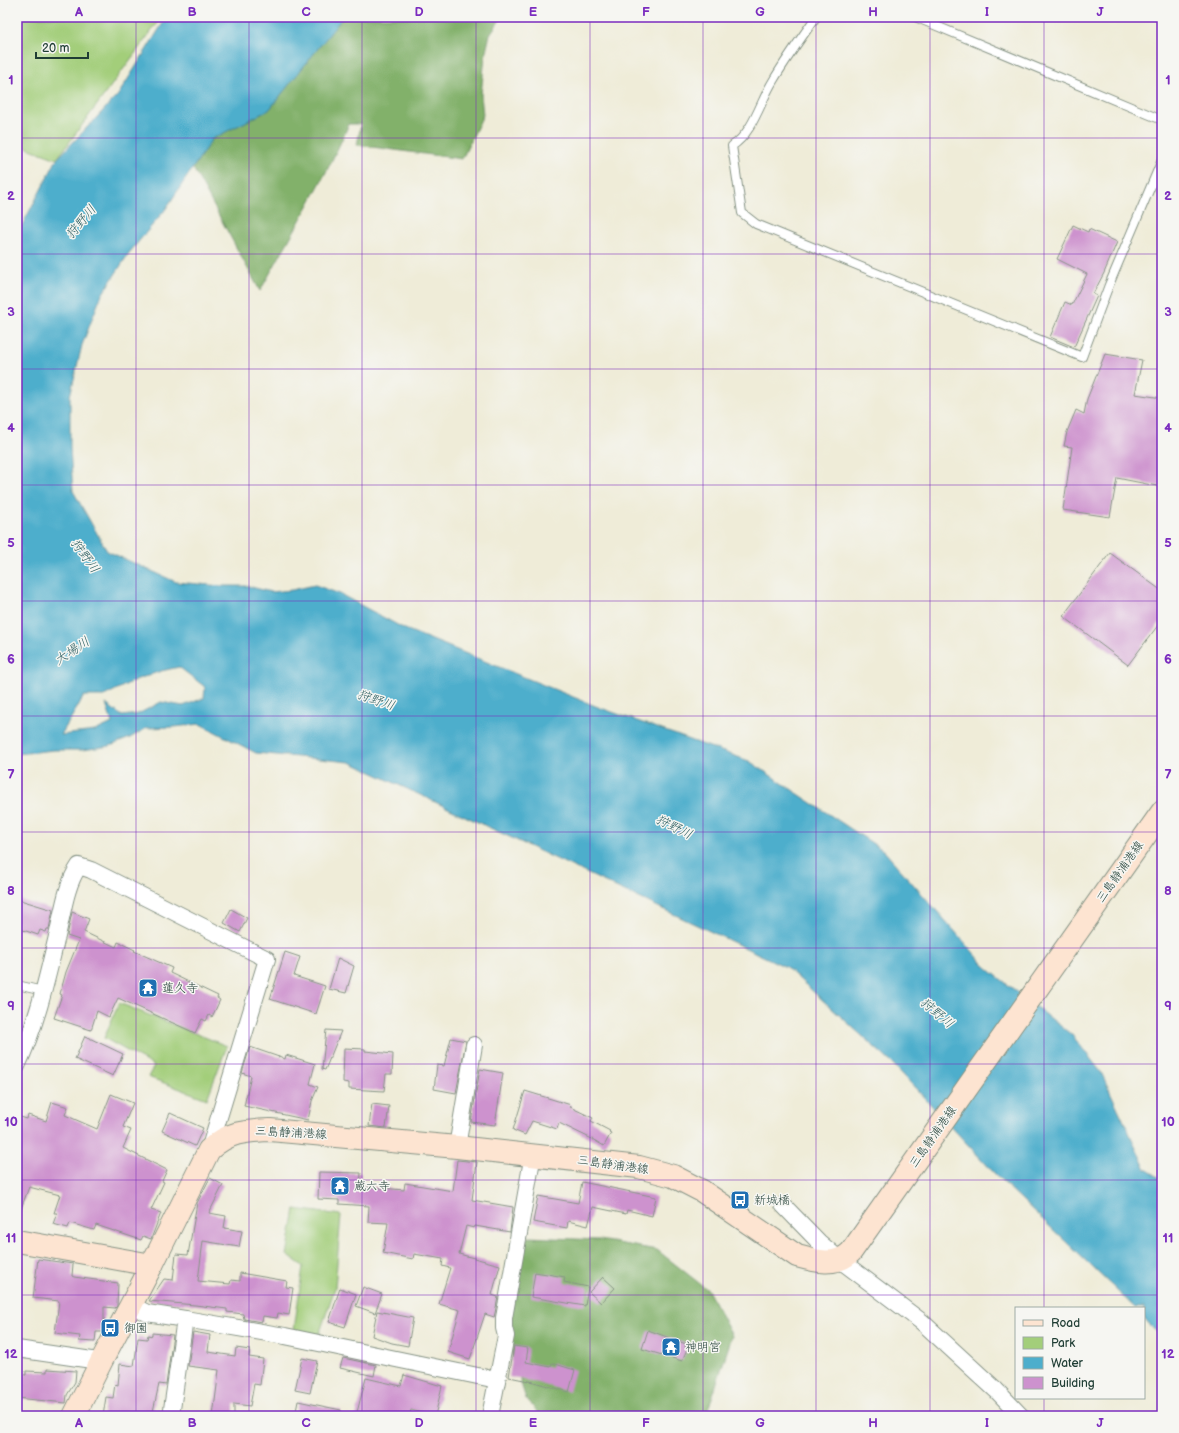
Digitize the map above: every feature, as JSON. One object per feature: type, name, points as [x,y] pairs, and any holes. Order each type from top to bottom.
[{"type":"main road","name":"三島静浦港線","points":[[74,1416],[152,1265],[209,1150],[219,1140],[250,1131],[270,1130],[533,1154],[639,1167],[673,1176],[702,1191],[797,1256],[825,1262],[846,1256],[1162,812]]},
{"type":"main road","points":[[17,1241],[152,1265]]},
{"type":"street","points":[[17,1066],[21,1045],[33,1028],[74,874],[79,866],[91,870],[267,959],[209,1150]]},
{"type":"street","points":[[457,1147],[474,1044]]},
{"type":"street","points":[[490,1416],[506,1336],[504,1318],[533,1154]]},
{"type":"street","points":[[783,1205],[820,1242],[846,1256],[922,1322],[996,1390],[1021,1416]]},
{"type":"street","points":[[131,1305],[147,1313],[285,1336],[497,1380]]},
{"type":"street","points":[[171,1416],[184,1319]]},
{"type":"street","points":[[17,1349],[101,1362]]},
{"type":"lane","points":[[816,17],[772,82],[753,120],[739,141],[732,146],[742,213],[756,224],[1082,357],[1109,285],[1162,160]]},
{"type":"lane","points":[[915,17],[1162,120]]},
{"type":"lane","points":[[17,985],[43,991]]},
{"type":"green space","points":[[17,17],[167,17],[156,25],[57,159],[17,144]]},
{"type":"green space","points":[[343,17],[502,17],[490,34],[485,56],[481,95],[483,115],[462,159],[357,145],[361,124],[349,124],[318,187],[260,291],[193,168],[212,139],[269,110]]},
{"type":"green space","points":[[119,1003],[227,1046],[207,1099],[148,1077],[154,1066],[104,1038]]},
{"type":"green space","points":[[295,1209],[341,1215],[335,1288],[319,1335],[294,1330],[303,1266],[287,1255]]},
{"type":"green space","points":[[527,1237],[600,1240],[657,1250],[708,1290],[732,1336],[706,1416],[541,1416],[526,1399],[506,1336]]},
{"type":"water","points":[[171,17],[343,17],[269,110],[212,139],[165,210],[129,253],[101,296],[82,345],[70,396],[70,448],[73,491],[107,551],[176,582],[221,586],[247,586],[271,592],[292,590],[315,585],[340,594],[405,629],[598,707],[749,761],[884,851],[988,969],[1072,1035],[1101,1072],[1146,1169],[1162,1179],[1162,1338],[1145,1319],[1145,1307],[1134,1307],[997,1176],[892,1063],[786,967],[350,762],[256,753],[200,724],[147,728],[130,738],[110,746],[82,750],[54,750],[17,754],[17,235],[57,159],[118,95],[163,23]],"holes":[[[179,667],[205,687],[204,698],[183,706],[161,702],[138,714],[122,716],[106,704],[112,723],[95,731],[61,735],[84,696],[104,696],[135,680],[161,671]]]},
{"type":"building","points":[[1073,225],[1088,232],[1089,229],[1117,242],[1093,294],[1097,296],[1074,347],[1050,337],[1065,302],[1072,305],[1087,274],[1057,259]]},
{"type":"building","points":[[1105,354],[1142,360],[1135,394],[1162,398],[1162,487],[1117,478],[1110,517],[1063,510],[1072,447],[1064,446],[1067,432],[1076,410],[1084,414],[1087,399]]},
{"type":"building","points":[[1110,553],[1162,591],[1162,620],[1128,665],[1063,616]]},
{"type":"building","points":[[17,899],[53,910],[49,929],[47,929],[46,932],[40,930],[38,935],[17,928]]},
{"type":"building","points":[[231,909],[247,918],[240,932],[224,923]]},
{"type":"building","points":[[72,912],[89,919],[84,932],[116,947],[118,942],[135,950],[134,951],[172,968],[170,973],[218,996],[217,998],[220,1000],[212,1017],[209,1015],[206,1021],[202,1019],[195,1033],[118,998],[109,1017],[97,1011],[91,1030],[54,1018],[62,995],[60,994],[66,972],[79,940],[67,936]]},
{"type":"building","points":[[285,952],[300,957],[294,976],[325,986],[316,1014],[270,999]]},
{"type":"building","points":[[338,958],[354,966],[346,993],[329,989]]},
{"type":"building","points":[[326,1030],[341,1031],[325,1070],[322,1069]]},
{"type":"building","points":[[85,1036],[123,1054],[113,1076],[75,1059]]},
{"type":"building","points":[[451,1038],[466,1041],[456,1093],[434,1089],[437,1065],[444,1066]]},
{"type":"building","points":[[250,1047],[285,1059],[286,1055],[315,1064],[310,1084],[318,1087],[312,1101],[308,1120],[244,1106],[251,1076],[242,1073]]},
{"type":"building","points":[[344,1048],[365,1049],[365,1051],[393,1054],[392,1074],[386,1074],[384,1091],[349,1089],[349,1083],[343,1082]]},
{"type":"building","points":[[480,1069],[503,1073],[495,1125],[471,1122]]},
{"type":"building","points":[[525,1091],[571,1105],[570,1107],[593,1118],[591,1121],[610,1131],[609,1132],[611,1133],[604,1146],[559,1123],[557,1129],[532,1121],[525,1135],[513,1130]]},
{"type":"building","points":[[111,1094],[133,1103],[123,1127],[131,1130],[123,1148],[167,1170],[162,1181],[164,1182],[151,1210],[161,1213],[151,1239],[143,1236],[141,1240],[96,1225],[94,1230],[70,1223],[68,1228],[53,1224],[57,1213],[54,1213],[60,1195],[29,1187],[19,1214],[17,1214],[17,1116],[27,1119],[28,1115],[46,1121],[52,1102],[68,1107],[65,1115],[97,1129]]},
{"type":"building","points":[[372,1104],[389,1106],[386,1128],[369,1126]]},
{"type":"building","points":[[170,1113],[203,1128],[195,1146],[162,1131]]},
{"type":"building","points":[[457,1160],[477,1162],[472,1200],[513,1207],[510,1232],[475,1226],[474,1228],[466,1226],[459,1254],[500,1265],[492,1295],[498,1297],[494,1317],[485,1314],[470,1359],[448,1352],[460,1310],[439,1304],[450,1268],[442,1266],[443,1259],[414,1254],[413,1259],[383,1253],[388,1223],[368,1222],[369,1206],[339,1204],[339,1200],[318,1199],[319,1172],[361,1173],[360,1186],[404,1190],[405,1183],[453,1191]]},
{"type":"building","points":[[210,1178],[223,1185],[209,1213],[226,1216],[224,1228],[242,1231],[239,1247],[203,1241],[198,1281],[230,1284],[231,1280],[240,1281],[240,1273],[287,1281],[286,1287],[293,1288],[289,1315],[278,1313],[277,1318],[263,1316],[262,1322],[244,1319],[243,1314],[227,1312],[227,1309],[149,1301],[164,1279],[173,1280],[176,1254],[188,1255],[197,1203]]},
{"type":"building","points":[[582,1182],[656,1197],[652,1216],[627,1210],[626,1214],[593,1207],[588,1226],[568,1221],[567,1228],[533,1222],[538,1196],[578,1203]]},
{"type":"building","points":[[38,1259],[73,1264],[72,1276],[74,1277],[118,1283],[117,1306],[115,1308],[104,1307],[104,1330],[102,1332],[96,1332],[95,1342],[79,1341],[80,1336],[55,1333],[59,1301],[33,1298]]},
{"type":"building","points":[[535,1272],[565,1277],[564,1282],[588,1287],[585,1306],[531,1297]]},
{"type":"building","points":[[603,1277],[615,1288],[601,1303],[589,1292]]},
{"type":"building","points":[[363,1287],[382,1294],[375,1313],[356,1306]]},
{"type":"building","points":[[340,1288],[356,1294],[345,1327],[329,1322]]},
{"type":"building","points":[[377,1311],[413,1318],[408,1346],[392,1343],[372,1336]]},
{"type":"building","points":[[648,1330],[686,1344],[685,1347],[688,1347],[682,1361],[642,1349]]},
{"type":"building","points":[[193,1332],[210,1335],[208,1352],[235,1356],[236,1348],[250,1350],[249,1357],[263,1359],[260,1385],[254,1384],[250,1406],[234,1404],[234,1416],[213,1416],[219,1370],[188,1366]]},
{"type":"building","points":[[152,1333],[173,1335],[166,1385],[159,1384],[152,1416],[103,1416],[106,1397],[113,1398],[115,1384],[118,1385],[120,1364],[134,1366],[138,1338],[147,1339],[148,1335],[152,1336]]},
{"type":"building","points":[[514,1346],[528,1348],[526,1362],[551,1367],[552,1363],[575,1370],[569,1392],[534,1382],[509,1377]]},
{"type":"building","points":[[302,1358],[317,1361],[310,1393],[295,1390]]},
{"type":"building","points":[[343,1358],[376,1365],[374,1376],[340,1368]]},
{"type":"building","points":[[47,1369],[76,1371],[75,1382],[67,1395],[66,1403],[17,1398],[17,1374],[26,1375],[26,1371],[47,1372]]},
{"type":"building","points":[[404,1375],[442,1386],[435,1416],[411,1410],[409,1416],[356,1416],[366,1378],[401,1386]]},
{"type":"building","points":[[298,1401],[341,1410],[340,1416],[295,1416]]},
{"type":"place","name":"蓮久寺","points":[[148,988]]},
{"type":"place","name":"蔵六寺","points":[[340,1186]]},
{"type":"place","name":"新城橋","points":[[740,1200]]},
{"type":"place","name":"御園","points":[[110,1328]]},
{"type":"place","name":"神明宮","points":[[671,1347]]},
{"type":"water label","name":"狩野川","points":[[81,222]]},
{"type":"water label","name":"狩野川","points":[[85,556]]},
{"type":"water label","name":"大場川","points":[[72,651]]},
{"type":"water label","name":"狩野川","points":[[376,700]]},
{"type":"water label","name":"狩野川","points":[[674,827]]},
{"type":"water label","name":"狩野川","points":[[937,1013]]}]
